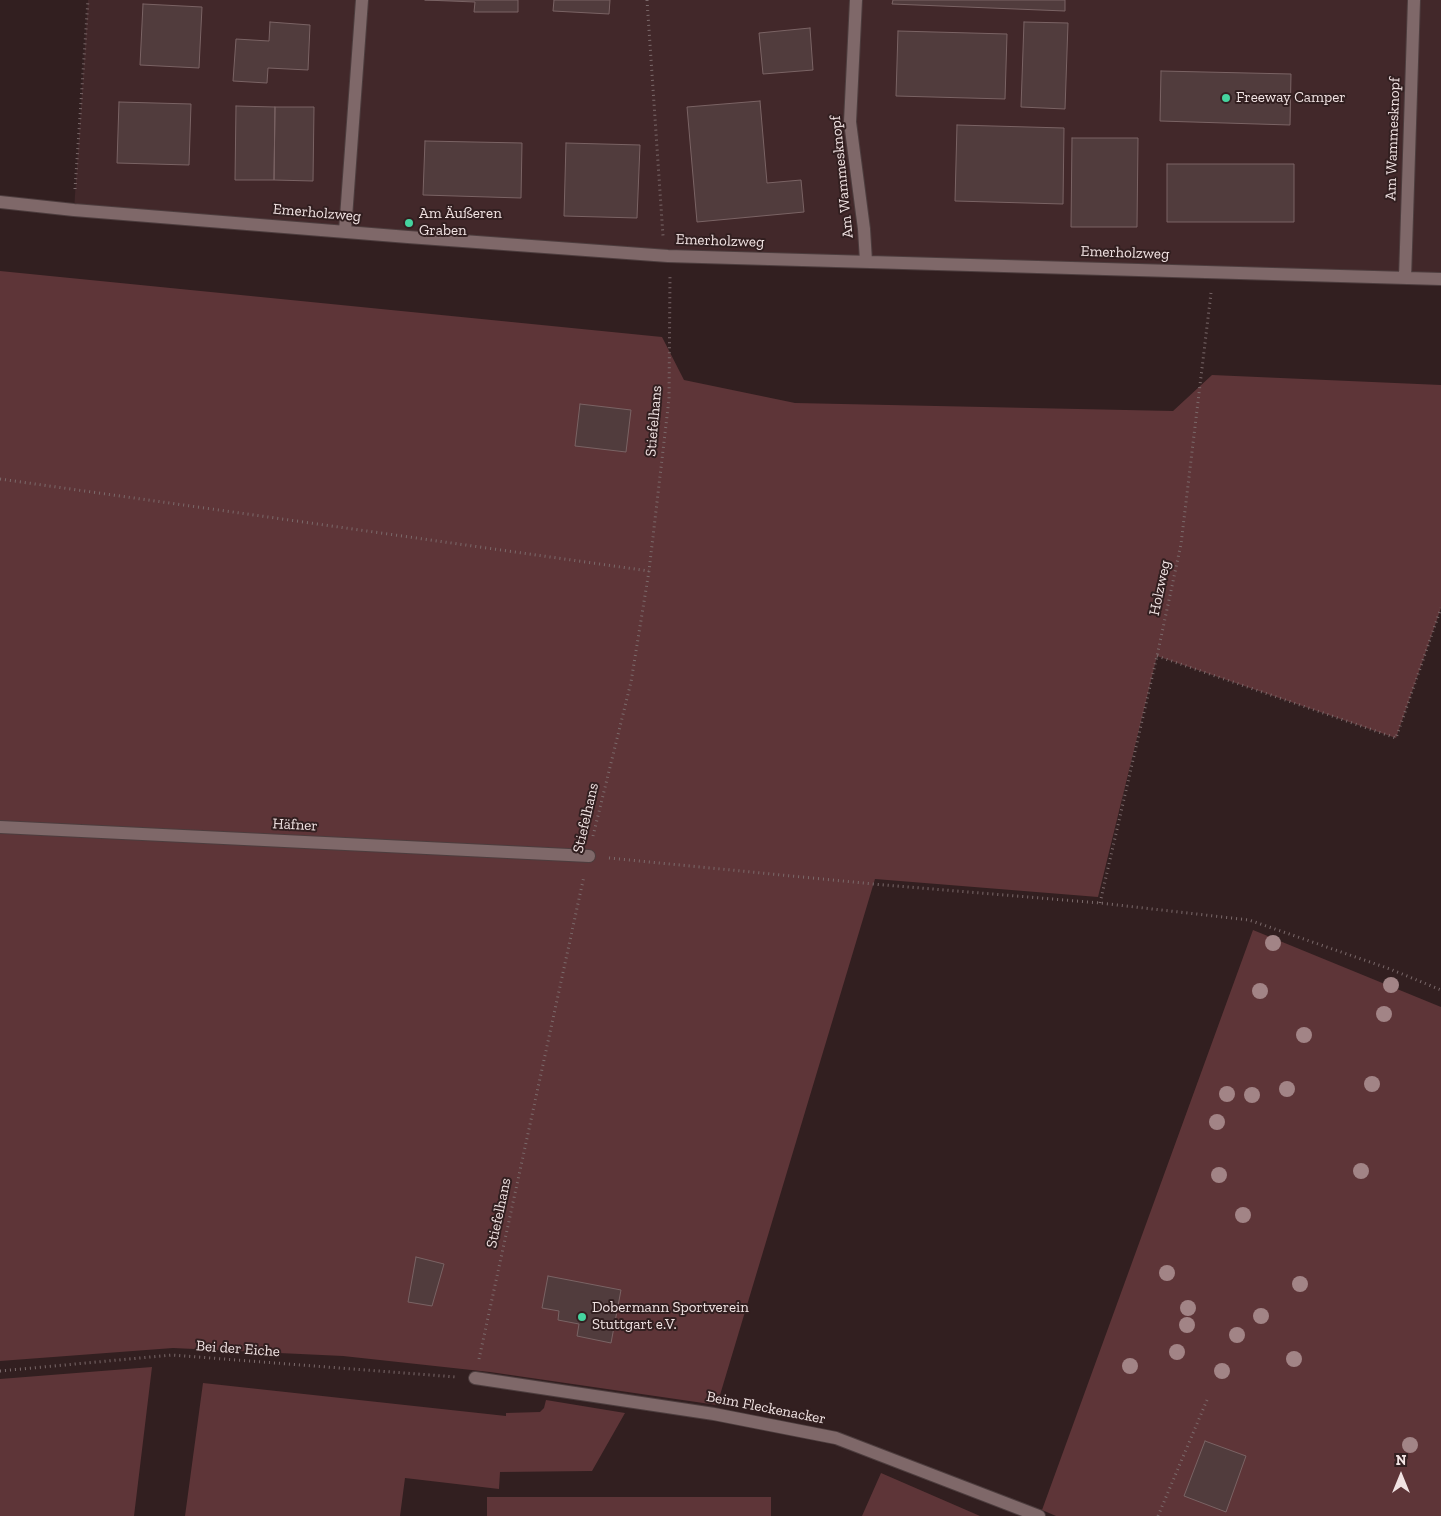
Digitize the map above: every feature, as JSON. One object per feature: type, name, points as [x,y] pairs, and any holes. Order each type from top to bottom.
[{"type":"street","points":[[346,231],[362,0]]},
{"type":"street","name":"Am Wammesknopf","points":[[856,0],[850,122],[864,229],[866,261]]},
{"type":"street","name":"Am Wammesknopf","points":[[1405,278],[1414,0]]},
{"type":"street","name":"Emerholzweg","points":[[0,202],[74,210],[668,256],[1441,279]]},
{"type":"street","name":"Häfner","points":[[0,827],[589,856]]},
{"type":"street","name":"Beim Fleckenacker","points":[[475,1378],[714,1414],[836,1438],[1039,1516]]},
{"type":"path","points":[[74,210],[88,0]]},
{"type":"path","name":"Stiefelhans","points":[[475,1378],[589,856],[630,682],[649,571],[669,399],[670,276],[663,235],[647,0]]},
{"type":"path","name":"Holzweg","points":[[1100,904],[1181,544],[1214,273]]},
{"type":"path","points":[[0,479],[649,571]]},
{"type":"path","points":[[1157,656],[1396,738],[1441,608]]},
{"type":"path","points":[[589,856],[1100,904],[1249,920],[1390,969],[1441,990]]},
{"type":"path","name":"Bei der Eiche","points":[[0,1371],[172,1355],[475,1378]]},
{"type":"path","points":[[1158,1516],[1207,1400]]},
{"type":"shaded area","points":[[88,0],[1441,0],[1441,279],[668,256],[74,210]]},
{"type":"shaded area","points":[[0,271],[662,337],[684,380],[795,403],[1173,411],[1212,375],[1441,385],[1441,608],[1396,738],[1157,656],[1098,897],[875,879],[717,1405],[490,1372],[343,1356],[173,1348],[0,1361]]},
{"type":"shaded area","points":[[1253,930],[1441,1007],[1441,1516],[1056,1516],[1042,1510]]},
{"type":"shaded area","points":[[152,1367],[134,1516],[0,1516],[0,1379]]},
{"type":"shaded area","points":[[203,1383],[506,1416],[506,1413],[540,1412],[544,1408],[546,1400],[625,1413],[592,1471],[500,1472],[499,1489],[405,1478],[400,1516],[185,1516]]},
{"type":"shaded area","points":[[881,1473],[980,1516],[862,1516]]},
{"type":"shaded area","points":[[487,1497],[771,1497],[771,1516],[487,1516]]},
{"type":"building","points":[[425,0],[518,0],[518,12],[474,12],[475,2]]},
{"type":"building","points":[[554,0],[610,0],[609,14],[553,11]]},
{"type":"building","points":[[893,0],[1065,0],[1065,11],[892,4]]},
{"type":"building","points":[[143,4],[202,7],[199,68],[140,65]]},
{"type":"building","points":[[270,22],[310,25],[308,70],[268,68],[267,83],[233,81],[236,39],[269,41]]},
{"type":"building","points":[[1024,22],[1068,23],[1065,109],[1021,107]]},
{"type":"building","points":[[810,28],[813,70],[763,74],[759,33]]},
{"type":"building","points":[[898,31],[1007,34],[1005,99],[896,96]]},
{"type":"building","name":"Freeway Camper","points":[[1161,71],[1291,74],[1290,125],[1160,121]]},
{"type":"building","points":[[760,101],[767,183],[801,180],[804,212],[697,222],[687,107]]},
{"type":"building","points":[[119,102],[191,104],[189,165],[117,163]]},
{"type":"building","points":[[236,106],[275,107],[274,180],[235,180]]},
{"type":"building","points":[[275,107],[314,107],[313,181],[274,180]]},
{"type":"building","points":[[957,125],[1064,128],[1063,204],[955,201]]},
{"type":"building","points":[[1072,138],[1138,138],[1137,227],[1071,227]]},
{"type":"building","points":[[425,141],[522,143],[521,198],[423,195]]},
{"type":"building","points":[[566,143],[640,145],[637,218],[564,216]]},
{"type":"building","points":[[1167,164],[1294,164],[1294,222],[1167,222]]},
{"type":"building","points":[[580,404],[631,410],[626,452],[575,446]]},
{"type":"building","points":[[416,1257],[444,1264],[432,1306],[408,1302]]},
{"type":"building","points":[[548,1276],[621,1290],[611,1343],[577,1336],[579,1324],[558,1320],[559,1311],[542,1308]]},
{"type":"building","points":[[1205,1441],[1246,1456],[1226,1512],[1184,1496]]},
{"type":"place","name":"Freeway Camper","points":[[1226,98]]},
{"type":"place","name":"Am Äußeren Graben","points":[[409,223]]},
{"type":"place","name":"Dobermann Sportverein Stuttgart e.V.","points":[[582,1317]]}]
